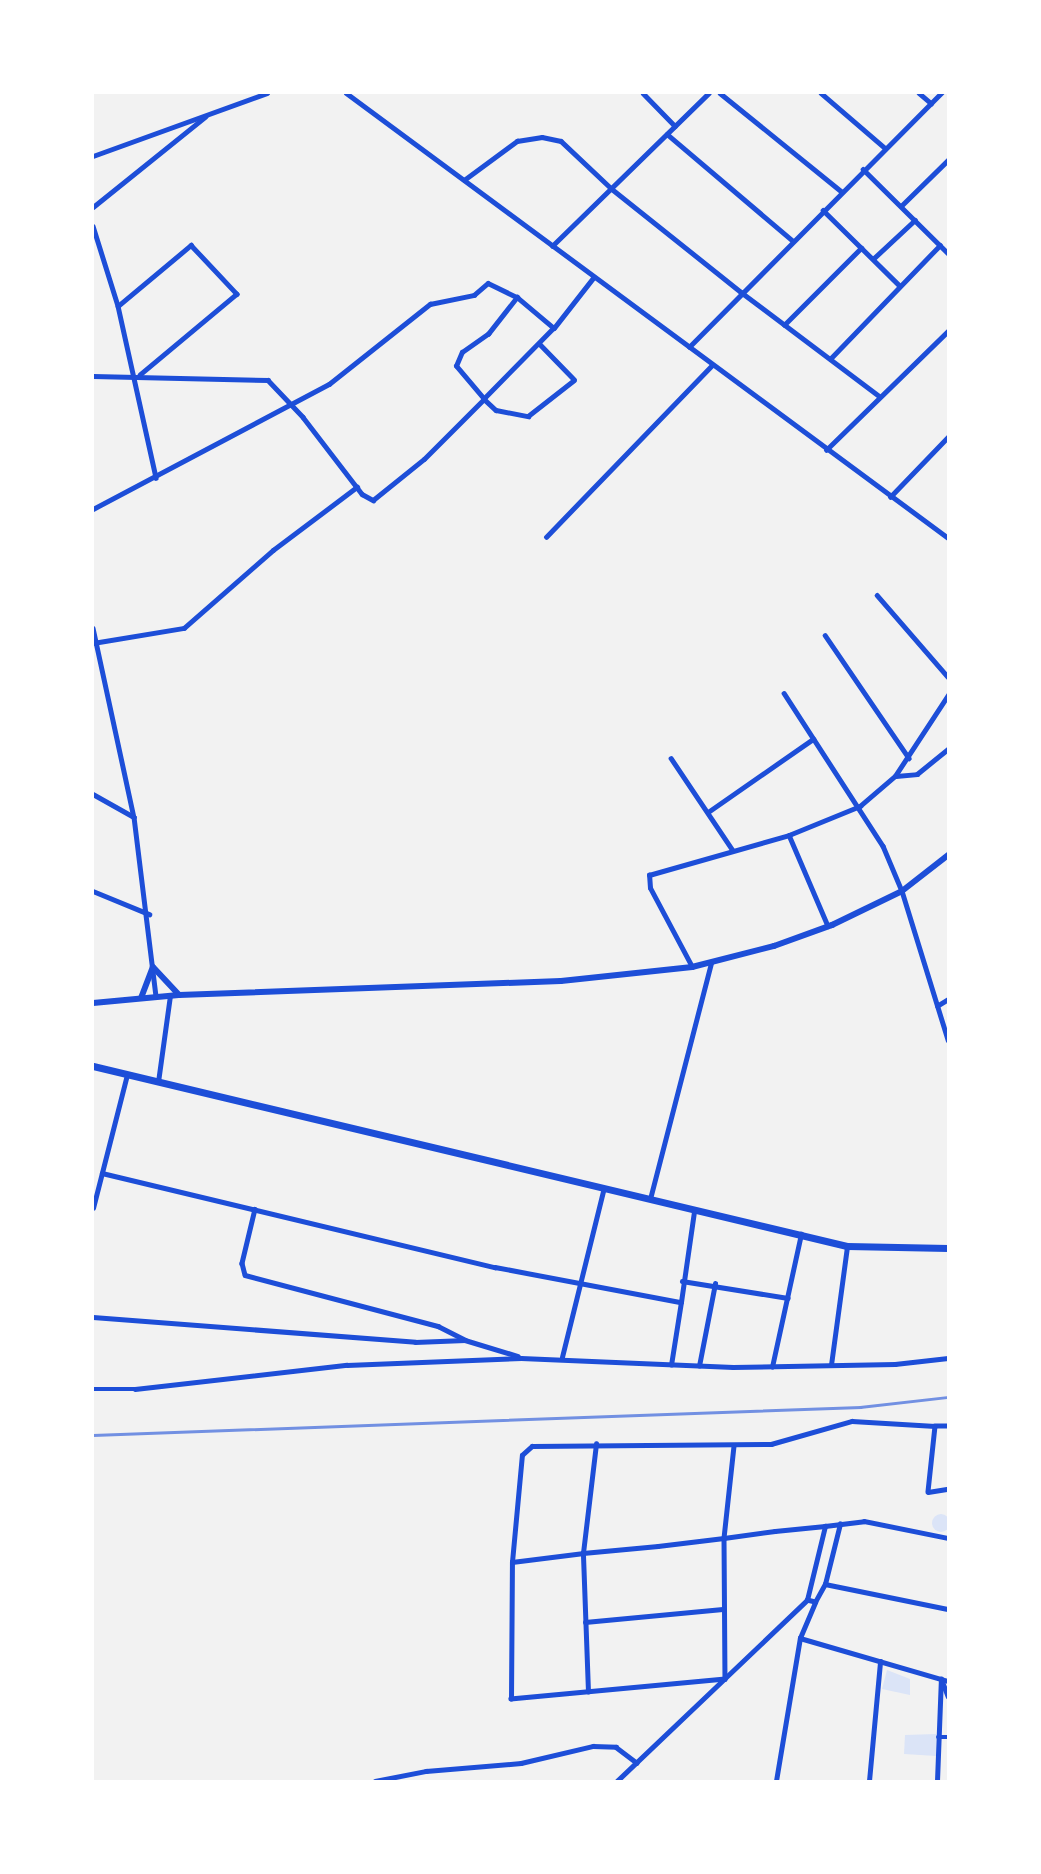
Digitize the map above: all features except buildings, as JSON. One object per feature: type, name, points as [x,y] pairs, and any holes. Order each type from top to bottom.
[{"type":"main road","points":[[93,1003],[179,995],[561,981],[692,967],[828,926],[902,891],[948,855]]},
{"type":"main road","points":[[141,998],[153,967],[179,995]]},
{"type":"main road","points":[[93,1066],[603,1191],[801,1233],[847,1246],[948,1248]]},
{"type":"street","points":[[93,156],[267,93]]},
{"type":"street","points":[[346,93],[889,497],[948,538]]},
{"type":"street","points":[[643,93],[675,126]]},
{"type":"street","points":[[552,246],[709,93]]},
{"type":"street","points":[[720,93],[841,191]]},
{"type":"street","points":[[821,93],[884,147]]},
{"type":"street","points":[[919,93],[931,103]]},
{"type":"street","points":[[689,348],[884,147],[941,93]]},
{"type":"street","points":[[93,207],[208,114]]},
{"type":"street","points":[[667,134],[793,240]]},
{"type":"street","points":[[464,180],[517,141],[542,137],[561,141],[612,189],[741,292],[879,396]]},
{"type":"street","points":[[901,206],[948,160]]},
{"type":"street","points":[[863,169],[948,253]]},
{"type":"street","points":[[823,209],[900,286]]},
{"type":"street","points":[[873,259],[915,220]]},
{"type":"street","points":[[93,226],[137,375],[156,478]]},
{"type":"street","points":[[118,306],[191,245],[237,294],[137,375]]},
{"type":"street","points":[[830,359],[940,245]]},
{"type":"street","points":[[784,325],[861,248]]},
{"type":"street","points":[[93,376],[268,380],[291,404],[357,487],[369,499],[379,498],[540,345],[593,278]]},
{"type":"street","points":[[93,509],[329,384],[430,304],[474,295],[488,283],[517,297],[554,328]]},
{"type":"street","points":[[517,297],[488,334],[457,360],[467,383],[496,410],[528,416],[574,380],[540,345]]},
{"type":"street","points":[[826,450],[879,396],[948,333]]},
{"type":"street","points":[[546,537],[712,365]]},
{"type":"street","points":[[889,497],[948,437]]},
{"type":"street","points":[[94,642],[184,628],[274,550],[357,487]]},
{"type":"street","points":[[877,595],[948,677]]},
{"type":"street","points":[[93,628],[134,817],[149,914],[156,997]]},
{"type":"street","points":[[825,635],[909,758]]},
{"type":"street","points":[[784,693],[860,806],[902,891],[948,1040]]},
{"type":"street","points":[[692,967],[648,878],[651,873],[789,835],[860,806],[895,776],[948,695]]},
{"type":"street","points":[[708,812],[813,739]]},
{"type":"street","points":[[895,776],[917,774],[948,749]]},
{"type":"street","points":[[671,758],[732,849]]},
{"type":"street","points":[[93,794],[134,817]]},
{"type":"street","points":[[789,835],[828,926]]},
{"type":"street","points":[[93,891],[149,914]]},
{"type":"street","points":[[649,1201],[711,963]]},
{"type":"street","points":[[157,1083],[170,996]]},
{"type":"street","points":[[937,1006],[948,999]]},
{"type":"street","points":[[93,1208],[127,1075]]},
{"type":"street","points":[[102,1174],[481,1264],[681,1302]]},
{"type":"street","points":[[562,1357],[603,1191]]},
{"type":"street","points":[[254,1209],[242,1263],[245,1275],[438,1326],[465,1340],[521,1357]]},
{"type":"street","points":[[671,1365],[694,1212]]},
{"type":"street","points":[[772,1367],[801,1233]]},
{"type":"street","points":[[831,1365],[847,1246]]},
{"type":"street","points":[[682,1281],[715,1284],[788,1298]]},
{"type":"street","points":[[699,1366],[715,1284]]},
{"type":"street","points":[[93,1317],[428,1343],[465,1340]]},
{"type":"street","points":[[93,1389],[135,1389],[347,1365],[521,1357],[772,1367],[948,1358]]},
{"type":"street","points":[[725,1679],[511,1699],[512,1562],[525,1450],[596,1444],[771,1444],[852,1421],[948,1426]]},
{"type":"street","points":[[935,1426],[928,1492],[948,1489]]},
{"type":"street","points":[[588,1692],[583,1553],[596,1444]]},
{"type":"street","points":[[725,1679],[722,1609],[724,1538],[734,1446]]},
{"type":"street","points":[[512,1562],[840,1524],[880,1522],[948,1538]]},
{"type":"street","points":[[776,1781],[803,1625],[825,1584],[840,1524]]},
{"type":"street","points":[[617,1781],[807,1600],[825,1526]]},
{"type":"street","points":[[825,1584],[948,1609]]},
{"type":"street","points":[[807,1600],[815,1602]]},
{"type":"street","points":[[585,1622],[722,1609]]},
{"type":"street","points":[[800,1638],[948,1681]]},
{"type":"street","points":[[869,1781],[880,1662]]},
{"type":"street","points":[[941,1679],[948,1696]]},
{"type":"street","points":[[937,1781],[941,1679]]},
{"type":"street","points":[[939,1737],[948,1737]]},
{"type":"street","points":[[375,1781],[418,1772],[521,1763],[593,1746],[616,1747],[636,1763]]},
{"type":"shaded area","points":[[941,1514],[947,1517],[950,1523],[947,1529],[941,1532],[935,1529],[932,1523],[935,1517]]},
{"type":"shaded area","points":[[887,1670],[910,1679],[910,1695],[882,1689]]},
{"type":"shaded area","points":[[936,1734],[936,1756],[904,1754],[905,1735]]},
{"type":"railway","points":[[93,1435],[860,1407],[948,1397]]}]
